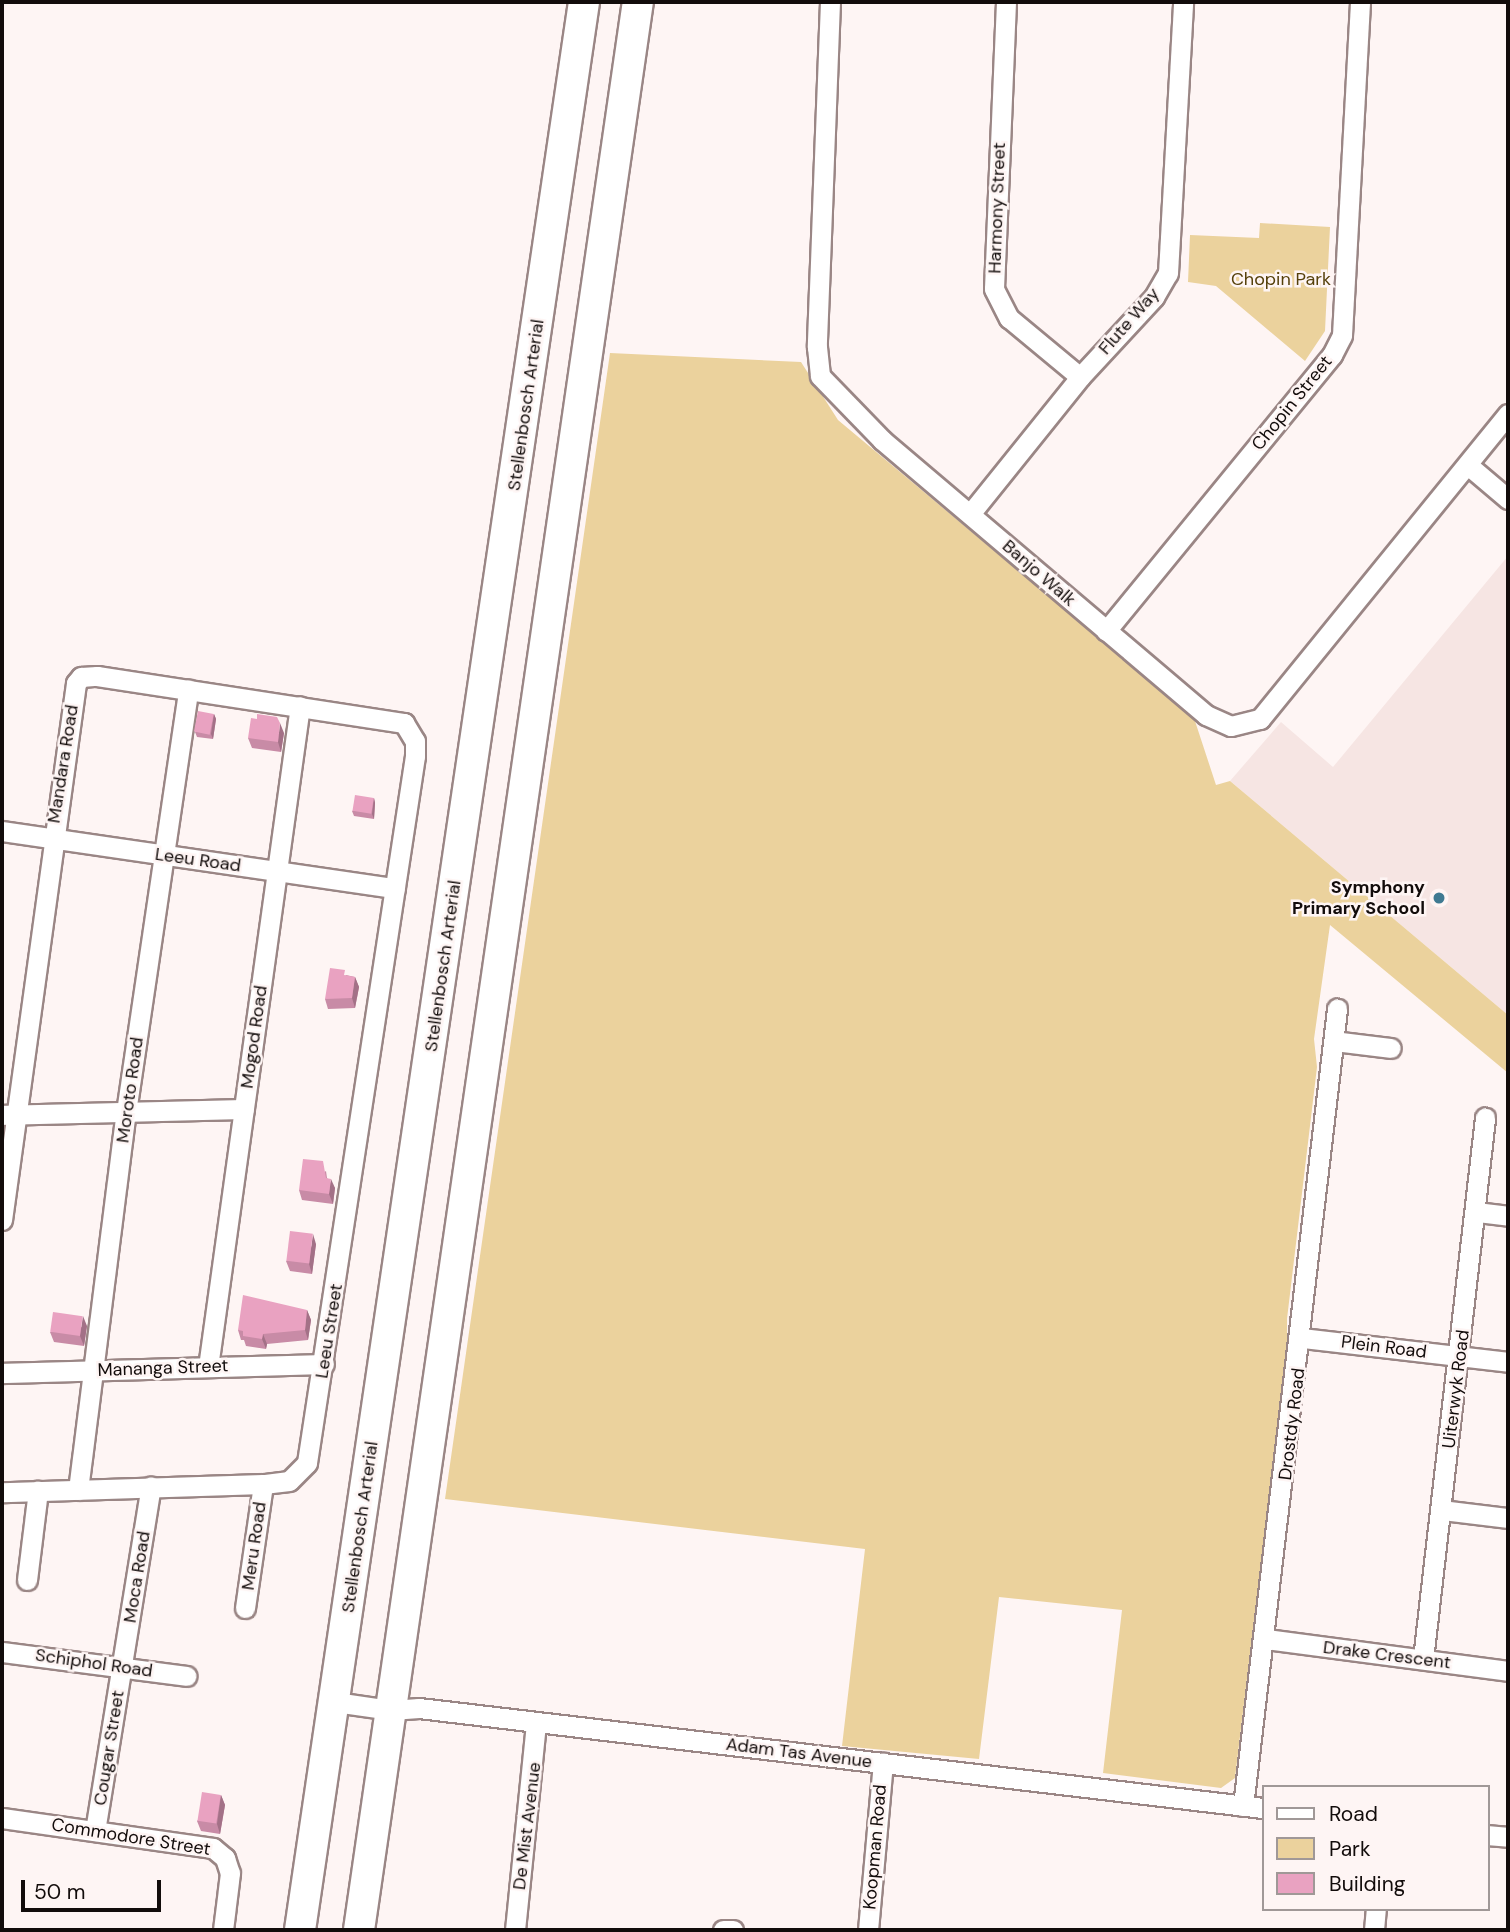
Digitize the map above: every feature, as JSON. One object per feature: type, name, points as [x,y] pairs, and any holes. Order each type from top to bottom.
[{"type":"main road","name":"Stellenbosch Arterial","points":[[300,1930],[584,2]]},
{"type":"main road","points":[[359,1930],[638,2]]},
{"type":"street","name":"Banjo Walk","points":[[830,2],[817,347],[820,376],[882,440],[1206,715],[1231,726],[1260,719],[1469,466],[1508,414]]},
{"type":"street","name":"Harmony Street","points":[[1006,2],[994,289],[1009,318],[1080,377]]},
{"type":"street","name":"Flute Way","points":[[970,514],[1080,377],[1154,297],[1168,273],[1183,2]]},
{"type":"street","name":"Chopin Street","points":[[1106,631],[1332,355],[1342,335],[1360,2]]},
{"type":"street","points":[[1469,466],[1508,499]]},
{"type":"street","name":"Mandara Road","points":[[2,1220],[9,1115],[74,692],[81,677],[396,720],[409,729],[415,756],[395,888]]},
{"type":"street","name":"Moroto Road","points":[[78,1490],[126,1112],[188,690]]},
{"type":"street","name":"Mogod Road","points":[[208,1367],[300,706]]},
{"type":"street","name":"Leeu Road","points":[[2,831],[395,888]]},
{"type":"street","name":"Leeu Street","points":[[2,1492],[263,1484],[289,1481],[307,1464],[395,888]]},
{"type":"street","name":"Drostdy Road","points":[[1243,1806],[1302,1338],[1337,1009]]},
{"type":"street","points":[[1334,1041],[1391,1048]]},
{"type":"street","points":[[9,1115],[244,1109]]},
{"type":"street","name":"Uiterwyk Road","points":[[1423,1659],[1460,1356],[1485,1118]]},
{"type":"street","points":[[1476,1212],[1508,1216]]},
{"type":"street","name":"Plein Road","points":[[1302,1338],[1508,1362]]},
{"type":"street","name":"Mananga Street","points":[[2,1373],[324,1364]]},
{"type":"street","name":"Meru Road","points":[[245,1608],[263,1484]]},
{"type":"street","name":"Moca Road","points":[[122,1666],[151,1487]]},
{"type":"street","points":[[27,1580],[38,1491]]},
{"type":"street","points":[[1442,1510],[1508,1518]]},
{"type":"street","name":"Drake Crescent","points":[[1266,1639],[1508,1671]]},
{"type":"street","name":"Schiphol Road","points":[[2,1652],[186,1675]]},
{"type":"street","name":"Cougar Street","points":[[95,1830],[122,1666]]},
{"type":"street","name":"Adam Tas Avenue","points":[[335,1702],[391,1710],[419,1708],[1262,1808]]},
{"type":"street","name":"De Mist Avenue","points":[[515,1930],[537,1722]]},
{"type":"street","name":"Koopman Road","points":[[868,1930],[883,1763]]},
{"type":"street","name":"Commodore Street","points":[[2,1818],[205,1846],[220,1852],[231,1878],[223,1930]]},
{"type":"street","points":[[1489,1835],[1508,1837]]},
{"type":"street","points":[[1374,1930],[1376,1911]]},
{"type":"street","points":[[723,1930],[733,1930]]},
{"type":"shaded area","name":"Symphony Primary School","points":[[1508,556],[1508,1015],[1230,781],[1281,722],[1333,767]]},
{"type":"green space","name":"Chopin Park","points":[[1260,223],[1330,227],[1325,331],[1305,361],[1216,286],[1188,282],[1190,235],[1259,238]]},
{"type":"green space","points":[[610,353],[801,362],[838,420],[1194,718],[1216,785],[1230,781],[1508,1015],[1508,1073],[1330,925],[1314,1039],[1317,1067],[1287,1319],[1287,1346],[1235,1778],[1221,1788],[1103,1773],[1122,1610],[999,1597],[979,1759],[842,1746],[865,1549],[445,1499]]},
{"type":"building","points":[[198,711],[214,714],[210,735],[194,732]]},
{"type":"building","points":[[257,714],[277,717],[280,723],[278,742],[248,738],[251,718],[257,719]]},
{"type":"building","points":[[355,795],[374,798],[371,814],[352,811]]},
{"type":"building","points":[[330,968],[345,970],[344,975],[355,977],[352,998],[325,999]]},
{"type":"building","points":[[303,1159],[323,1161],[326,1178],[331,1179],[329,1194],[299,1190]]},
{"type":"building","points":[[290,1231],[313,1234],[309,1264],[286,1261]]},
{"type":"building","points":[[243,1295],[307,1310],[305,1330],[263,1334],[262,1339],[243,1336],[243,1331],[238,1330]]},
{"type":"building","points":[[53,1312],[83,1316],[80,1336],[50,1332]]},
{"type":"building","points":[[202,1792],[221,1795],[216,1824],[197,1821]]},
{"type":"place","name":"Symphony Primary School","points":[[1439,898]]}]
